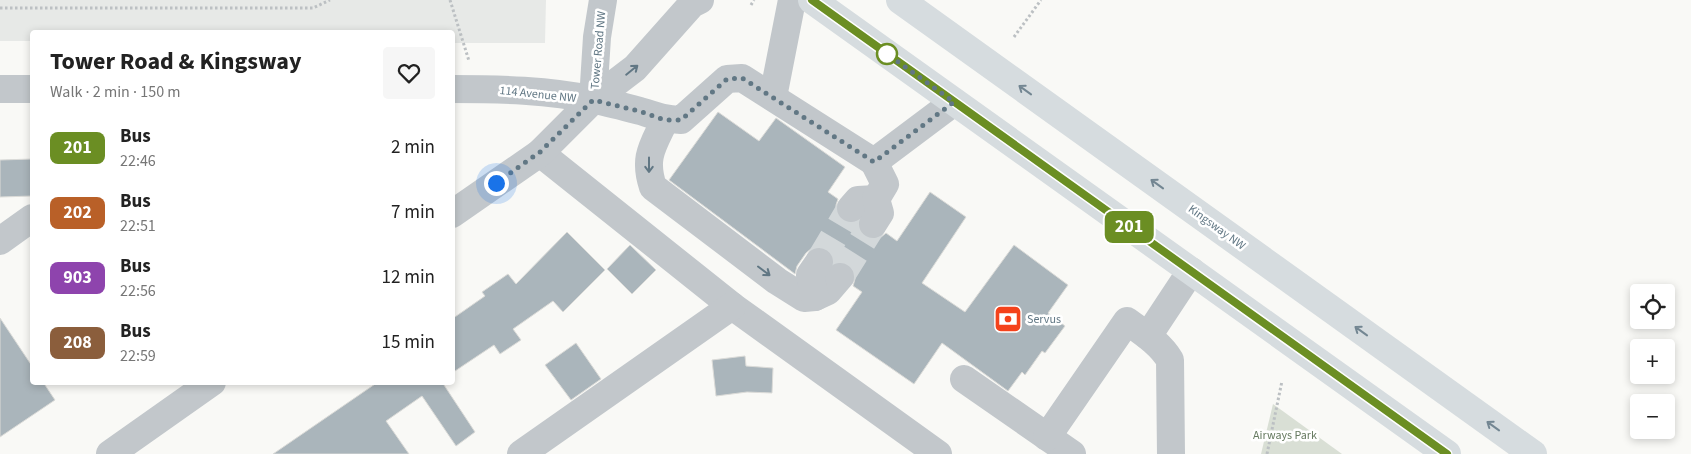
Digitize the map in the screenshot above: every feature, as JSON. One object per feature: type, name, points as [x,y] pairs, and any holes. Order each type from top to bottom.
[{"type":"main road","points":[[812,0],[1447,454]]},
{"type":"main road","name":"Kingsway NW","points":[[900,0],[1533,454]]},
{"type":"street","name":"Tower Road NW","points":[[593,100],[597,37],[603,0]]},
{"type":"street","name":"Tower Road NW","points":[[455,212],[540,152],[593,100],[636,68],[692,4],[700,0]]},
{"type":"street","points":[[773,97],[792,0]]},
{"type":"street","points":[[829,269],[828,291],[815,297],[804,298],[777,281],[653,187],[649,175],[649,156],[665,120],[681,120],[727,79],[742,78],[874,162],[884,184],[875,211],[858,200],[851,208]]},
{"type":"street","points":[[0,89],[30,88]]},
{"type":"street","name":"114 Avenue NW","points":[[455,89],[522,90],[593,100],[639,111],[665,120]]},
{"type":"street","points":[[874,162],[954,102]]},
{"type":"street","points":[[540,152],[732,306],[938,454]]},
{"type":"street","points":[[0,241],[30,219]]},
{"type":"street","points":[[1148,336],[1191,271]]},
{"type":"street","points":[[521,454],[732,306]]},
{"type":"street","points":[[1047,437],[1127,321],[1148,336],[1165,352],[1170,360],[1171,454]]},
{"type":"street","points":[[964,379],[1072,454]]},
{"type":"street","points":[[110,454],[208,385]]},
{"type":"path","points":[[0,8],[313,8],[330,0]]},
{"type":"path","points":[[450,0],[469,62]]},
{"type":"path","points":[[752,5],[754,0]]},
{"type":"path","points":[[1014,37],[1041,0]]},
{"type":"path","points":[[1267,454],[1282,381]]},
{"type":"shaded area","points":[[0,0],[546,0],[545,43],[455,43],[455,30],[30,30],[30,41],[0,41]]},
{"type":"green space","name":"Airways Park","points":[[1273,404],[1342,454],[1261,454]]},
{"type":"building","points":[[718,112],[759,141],[776,118],[845,167],[828,192],[838,199],[836,213],[840,219],[848,223],[858,222],[859,231],[865,237],[873,240],[880,238],[886,233],[897,241],[930,192],[966,217],[922,283],[965,312],[1014,245],[1068,285],[1048,313],[1065,326],[1045,353],[1042,351],[1025,375],[1022,372],[1008,391],[942,343],[914,384],[836,330],[862,292],[853,286],[855,272],[850,265],[834,262],[833,255],[828,249],[820,246],[812,248],[806,253],[797,266],[795,274],[669,180]]},
{"type":"building","points":[[30,159],[30,196],[0,197],[0,160]]},
{"type":"building","points":[[567,232],[605,270],[563,312],[553,301],[513,329],[521,340],[500,354],[494,345],[455,371],[455,317],[485,296],[482,292],[508,274],[516,284]]},
{"type":"building","points":[[630,245],[656,270],[632,294],[607,269]]},
{"type":"building","points":[[0,318],[30,363],[30,385],[45,385],[55,400],[0,437]]},
{"type":"building","points":[[576,343],[601,379],[571,400],[545,365]]},
{"type":"building","points":[[745,356],[746,366],[773,368],[772,393],[747,392],[716,396],[712,360]]},
{"type":"building","points":[[374,385],[444,385],[475,432],[456,446],[422,396],[386,421],[409,454],[273,454]]},
{"type":"tunnel","points":[[819,262],[851,208]]},
{"type":"tunnel","points":[[840,277],[873,224]]},
{"type":"bus line","name":"201","points":[[812,0],[1447,454]]},
{"type":"place","name":"Servus","points":[[1008,319]]},
{"type":"route","points":[[496,183],[540,152],[593,100],[639,111],[665,120],[681,120],[727,79],[742,78],[874,162],[954,102],[887,54]]}]
